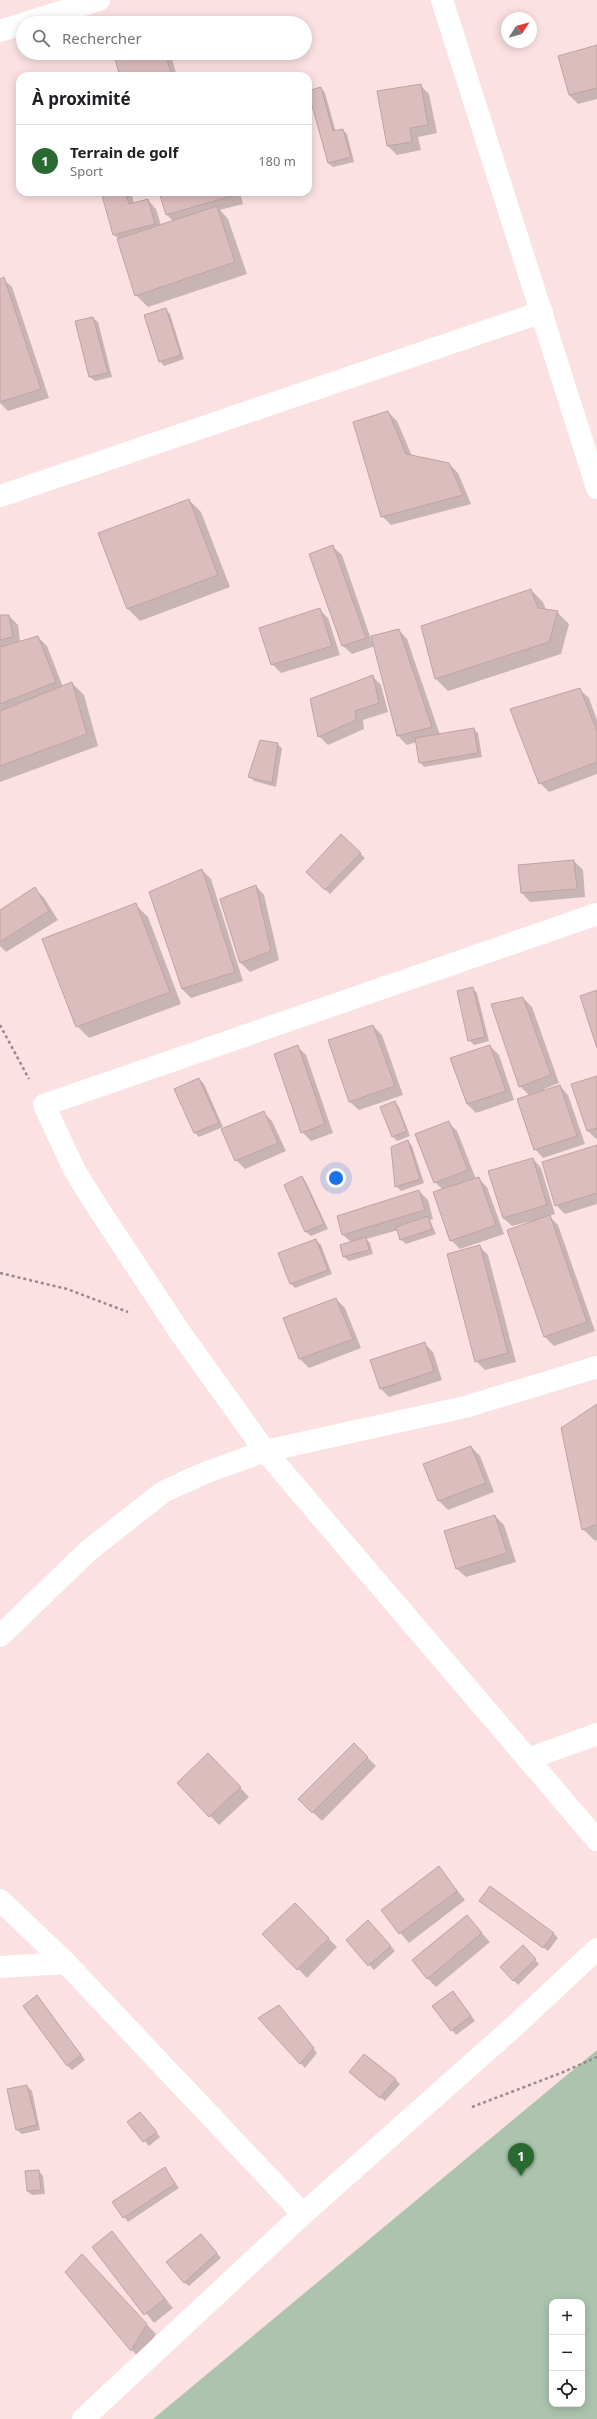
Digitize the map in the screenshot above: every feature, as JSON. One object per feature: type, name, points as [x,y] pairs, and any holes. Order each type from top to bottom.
[{"type":"street","points":[[47,16],[99,0]]},
{"type":"street","points":[[442,0],[597,488]]},
{"type":"street","points":[[0,31],[16,26]]},
{"type":"street","points":[[0,496],[542,312]]},
{"type":"street","points":[[597,914],[44,1105],[76,1171],[98,1208],[179,1331],[265,1451],[597,1840]]},
{"type":"street","points":[[0,1636],[88,1551],[163,1492],[202,1474],[265,1451],[465,1407],[597,1367]]},
{"type":"street","points":[[528,1759],[597,1734]]},
{"type":"street","points":[[0,1900],[66,1962],[303,2214]]},
{"type":"street","points":[[83,2419],[303,2214],[519,2022],[597,1949]]},
{"type":"street","points":[[0,1967],[66,1962]]},
{"type":"path","points":[[0,1025],[44,1105]]},
{"type":"path","points":[[0,1273],[67,1289],[134,1314]]},
{"type":"path","points":[[469,2108],[561,2073],[597,2057]]},
{"type":"green space","points":[[597,2050],[597,2419],[153,2419]]},
{"type":"building","points":[[597,45],[597,88],[569,95],[558,56]]},
{"type":"building","points":[[115,60],[167,60],[171,72],[119,72]]},
{"type":"building","points":[[421,84],[428,125],[410,128],[412,142],[387,146],[377,91]]},
{"type":"building","points":[[321,87],[333,131],[343,129],[351,157],[328,163],[312,105],[312,90]]},
{"type":"building","points":[[102,196],[126,196],[129,204],[148,199],[155,224],[113,235]]},
{"type":"building","points":[[160,196],[232,196],[166,215]]},
{"type":"building","points":[[217,206],[235,262],[135,296],[117,239]]},
{"type":"building","points":[[4,277],[41,389],[0,402],[0,279]]},
{"type":"building","points":[[166,308],[181,355],[159,362],[144,315]]},
{"type":"building","points":[[93,317],[108,373],[89,377],[75,321]]},
{"type":"building","points":[[388,411],[406,454],[449,463],[463,495],[381,517],[353,422]]},
{"type":"building","points":[[189,499],[218,575],[127,609],[98,533]]},
{"type":"building","points":[[333,545],[366,638],[342,646],[309,554]]},
{"type":"building","points":[[531,589],[538,608],[558,611],[549,642],[435,679],[421,626]]},
{"type":"building","points":[[320,608],[332,646],[271,665],[259,628]]},
{"type":"building","points":[[0,615],[9,615],[13,637],[0,640]]},
{"type":"building","points":[[399,629],[432,727],[397,736],[371,636]]},
{"type":"building","points":[[38,636],[56,682],[0,704],[0,647]]},
{"type":"building","points":[[373,675],[379,703],[355,711],[356,720],[318,737],[310,699]]},
{"type":"building","points":[[72,682],[87,734],[0,766],[0,711]]},
{"type":"building","points":[[580,688],[597,731],[597,762],[539,784],[510,709]]},
{"type":"building","points":[[474,728],[478,753],[419,763],[415,738]]},
{"type":"building","points":[[260,740],[278,743],[272,783],[248,777]]},
{"type":"building","points":[[341,834],[361,853],[325,890],[306,872]]},
{"type":"building","points":[[574,860],[577,889],[521,893],[518,865]]},
{"type":"building","points":[[202,869],[235,972],[182,989],[149,892]]},
{"type":"building","points":[[256,885],[271,951],[240,963],[220,899]]},
{"type":"building","points":[[35,887],[49,911],[0,942],[0,910]]},
{"type":"building","points":[[136,903],[170,992],[76,1027],[42,939]]},
{"type":"building","points":[[473,987],[485,1037],[468,1041],[457,991]]},
{"type":"building","points":[[597,990],[597,1048],[580,996]]},
{"type":"building","points":[[523,997],[551,1075],[519,1087],[491,1004]]},
{"type":"building","points":[[373,1025],[395,1086],[349,1102],[328,1040]]},
{"type":"building","points":[[298,1045],[325,1124],[301,1133],[274,1054]]},
{"type":"building","points":[[490,1045],[506,1091],[467,1104],[450,1058]]},
{"type":"building","points":[[597,1076],[597,1128],[587,1131],[571,1084]]},
{"type":"building","points":[[199,1078],[219,1123],[194,1133],[174,1089]]},
{"type":"building","points":[[560,1085],[577,1136],[534,1150],[517,1099]]},
{"type":"building","points":[[395,1101],[407,1131],[392,1137],[380,1107]]},
{"type":"building","points":[[264,1111],[278,1143],[235,1161],[221,1129]]},
{"type":"building","points":[[449,1121],[468,1170],[434,1183],[415,1134]]},
{"type":"building","points":[[408,1140],[420,1179],[395,1187],[391,1147]]},
{"type":"building","points":[[597,1145],[597,1193],[555,1206],[542,1162]]},
{"type":"building","points":[[533,1158],[547,1205],[503,1218],[488,1171]]},
{"type":"building","points":[[302,1176],[324,1224],[305,1232],[284,1185]]},
{"type":"building","points":[[479,1177],[496,1225],[450,1241],[433,1192]]},
{"type":"building","points":[[419,1190],[425,1210],[342,1235],[337,1216]]},
{"type":"building","points":[[550,1215],[587,1322],[544,1337],[507,1230]]},
{"type":"building","points":[[428,1216],[432,1229],[400,1240],[396,1227]]},
{"type":"building","points":[[366,1237],[369,1250],[343,1257],[340,1245]]},
{"type":"building","points":[[316,1239],[328,1270],[290,1284],[278,1253]]},
{"type":"building","points":[[480,1245],[508,1353],[475,1362],[447,1254]]},
{"type":"building","points":[[336,1298],[353,1339],[299,1359],[283,1318]]},
{"type":"building","points":[[425,1342],[434,1371],[380,1389],[370,1360]]},
{"type":"building","points":[[597,1404],[597,1524],[582,1530],[561,1428]]},
{"type":"building","points":[[471,1446],[486,1483],[438,1501],[423,1464]]},
{"type":"building","points":[[495,1515],[507,1553],[456,1569],[444,1531]]},
{"type":"building","points":[[354,1743],[368,1757],[312,1813],[298,1799]]},
{"type":"building","points":[[208,1753],[241,1787],[209,1817],[177,1783]]},
{"type":"building","points":[[439,1866],[457,1891],[399,1934],[381,1910]]},
{"type":"building","points":[[490,1886],[554,1933],[543,1948],[479,1901]]},
{"type":"building","points":[[295,1903],[329,1938],[297,1970],[262,1934]]},
{"type":"building","points":[[467,1915],[482,1933],[427,1979],[412,1960]]},
{"type":"building","points":[[368,1920],[391,1946],[368,1966],[346,1940]]},
{"type":"building","points":[[523,1945],[536,1959],[513,1981],[500,1967]]},
{"type":"building","points":[[453,1991],[471,2016],[451,2031],[432,2006]]},
{"type":"building","points":[[37,1995],[81,2055],[67,2066],[23,2006]]},
{"type":"building","points":[[279,2005],[314,2048],[300,2064],[258,2018]]},
{"type":"building","points":[[364,2054],[396,2079],[380,2098],[349,2072]]},
{"type":"building","points":[[27,2085],[37,2125],[16,2130],[7,2089]]},
{"type":"building","points":[[140,2112],[157,2132],[143,2142],[127,2122]]},
{"type":"building","points":[[165,2167],[175,2184],[123,2218],[112,2202]]},
{"type":"building","points":[[39,2170],[41,2190],[27,2191],[25,2171]]},
{"type":"building","points":[[112,2231],[165,2299],[144,2315],[92,2247]]},
{"type":"building","points":[[201,2234],[217,2253],[184,2283],[166,2262]]},
{"type":"building","points":[[82,2254],[147,2324],[131,2351],[65,2272]]},
{"type":"place","name":"Terrain de golf","points":[[521,2176]]}]
